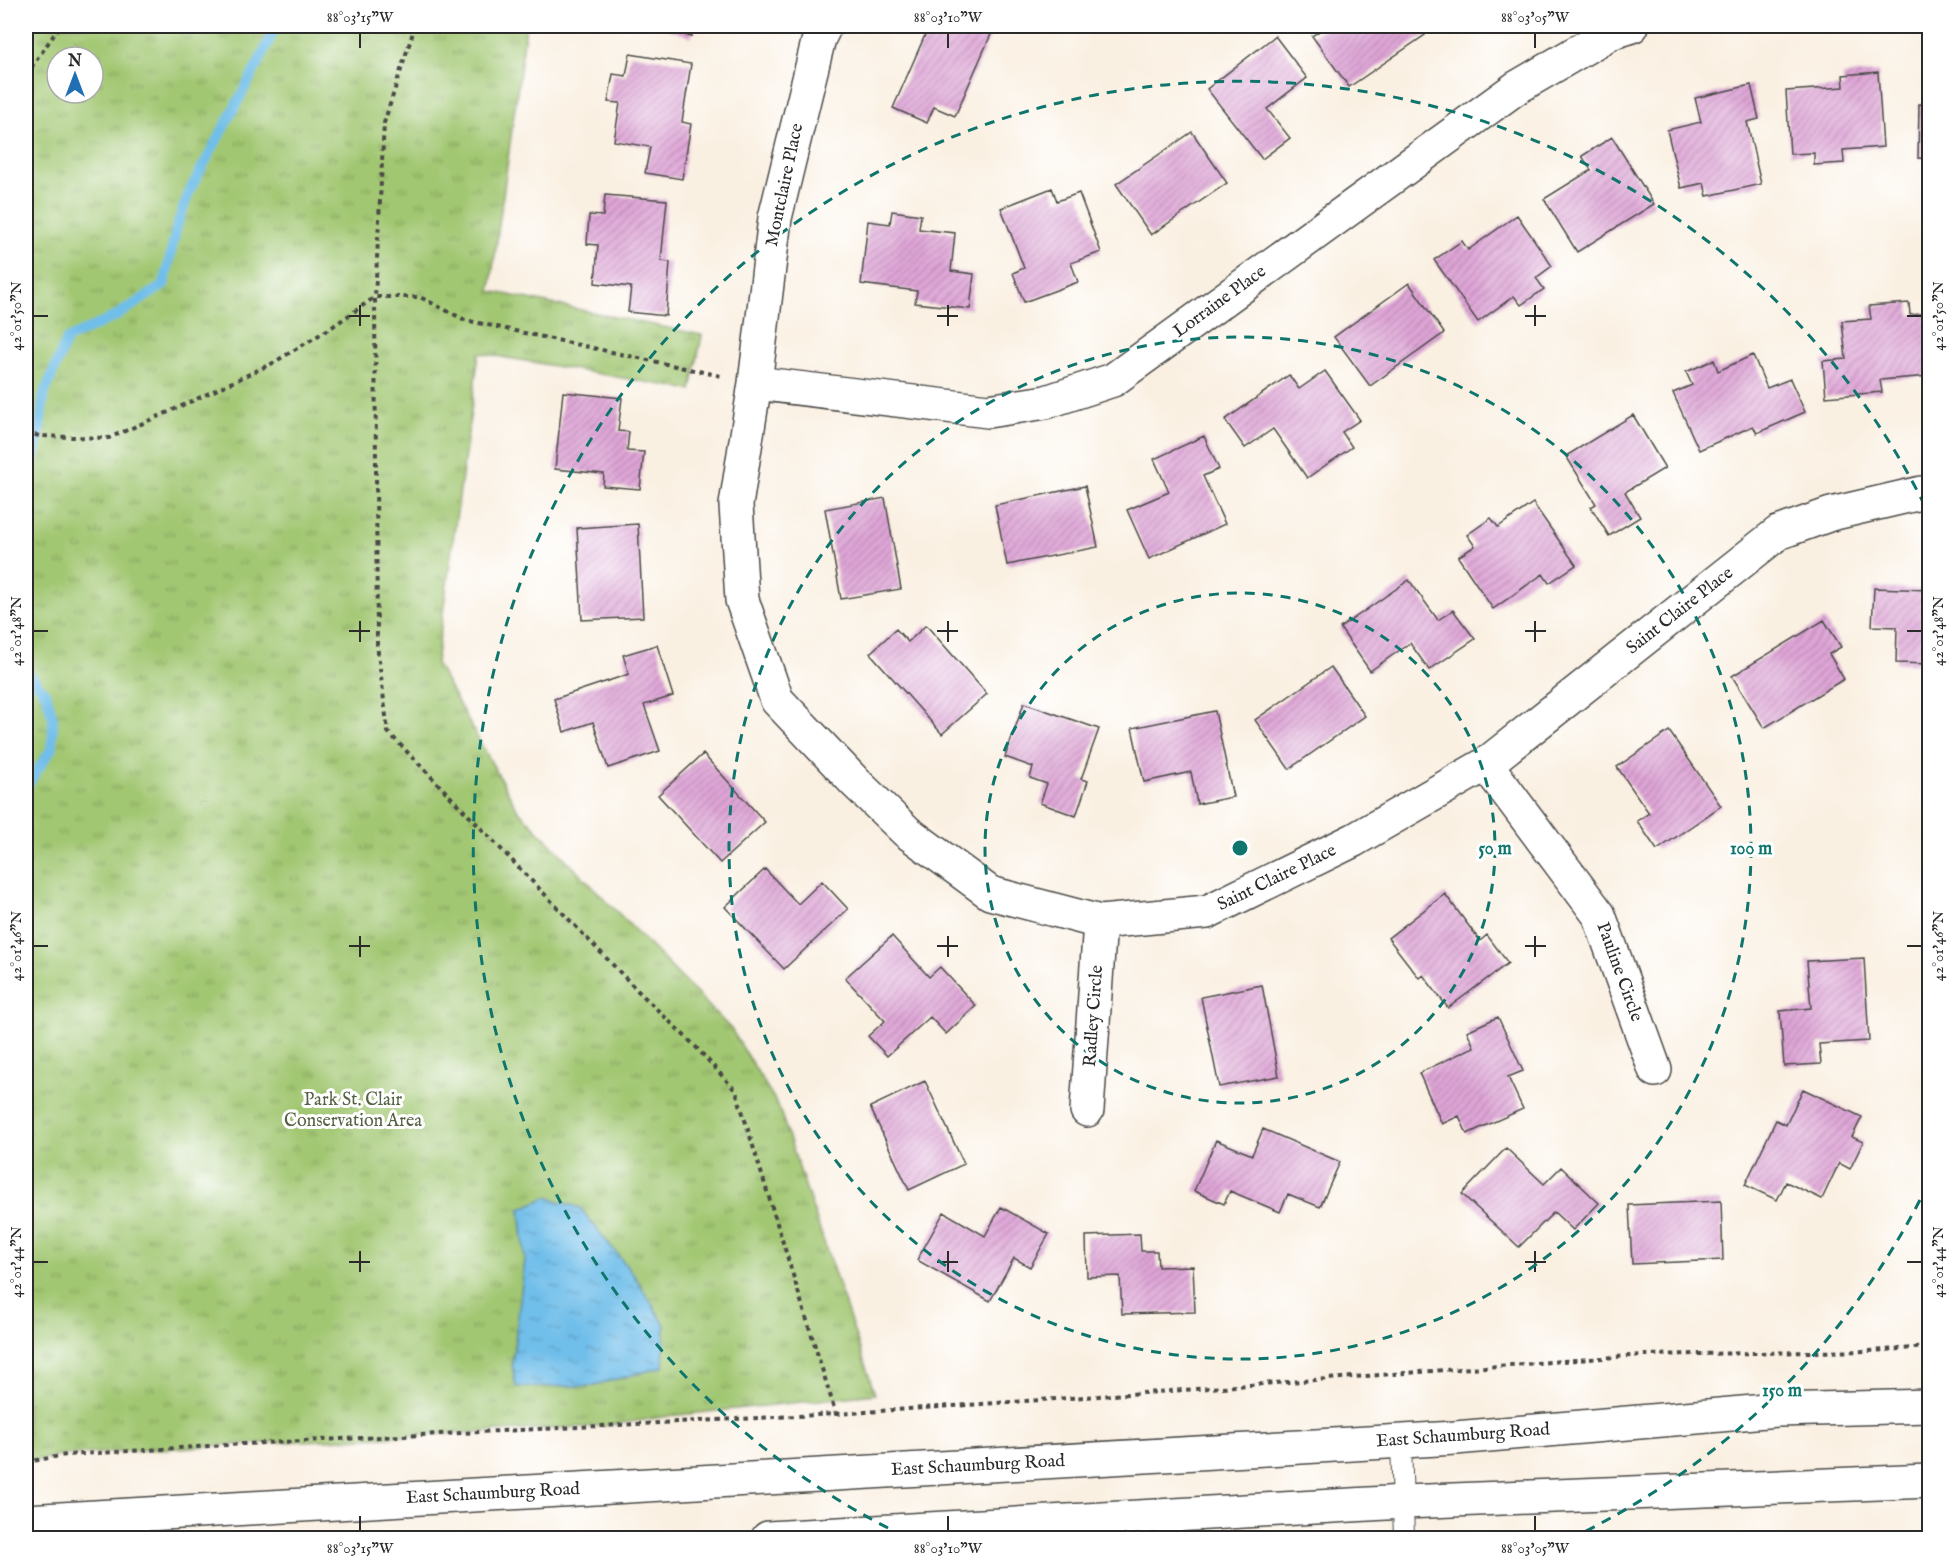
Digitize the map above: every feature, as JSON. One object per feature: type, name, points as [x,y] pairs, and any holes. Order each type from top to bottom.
[{"type":"street","name":"Montclaire Place","points":[[755,383],[775,218],[819,38],[825,26]]},
{"type":"street","name":"Lorraine Place","points":[[755,383],[988,411],[1046,402],[1113,380],[1516,88],[1610,33],[1632,26]]},
{"type":"street","name":"Saint Claire Place","points":[[755,383],[736,505],[742,600],[777,700],[856,783],[907,832],[990,893],[1100,922],[1207,912],[1354,840],[1486,764],[1778,534],[1831,514],[1921,493],[1929,494]]},
{"type":"street","name":"Pauline Circle","points":[[1486,764],[1599,915],[1655,1070]]},
{"type":"street","name":"Radley Circle","points":[[1088,1110],[1100,922]]},
{"type":"street","name":"East Schaumburg Road","points":[[26,1521],[1401,1442],[1777,1410],[1929,1406]]},
{"type":"street","points":[[768,1539],[1404,1502],[1929,1480]]},
{"type":"lane","points":[[1401,1442],[1404,1539]]},
{"type":"path","points":[[26,75],[60,26]]},
{"type":"path","points":[[415,26],[384,123],[375,297],[377,645],[388,732],[638,992],[695,1046],[736,1091],[836,1414]]},
{"type":"path","points":[[26,432],[39,436],[109,438],[273,363],[332,327],[375,297],[420,297],[465,320],[755,383]]},
{"type":"path","points":[[26,1462],[66,1455],[243,1444],[836,1414],[1642,1355],[1869,1351],[1929,1347]]},
{"type":"green space","name":"Park St. Clair Conservation Area","points":[[26,26],[526,26],[490,291],[702,335],[691,390],[479,353],[436,663],[518,810],[731,1029],[778,1105],[875,1394],[670,1416],[603,1426],[66,1455],[26,1462]]},
{"type":"water","points":[[547,1197],[580,1208],[634,1275],[665,1325],[663,1367],[591,1386],[516,1387],[512,1364],[525,1259],[520,1209]]},
{"type":"building","points":[[660,26],[696,26],[691,37]]},
{"type":"building","points":[[929,26],[977,26],[992,32],[955,116],[934,107],[927,123],[893,108]]},
{"type":"building","points":[[1327,26],[1418,26],[1425,35],[1349,87],[1312,36]]},
{"type":"building","points":[[1275,36],[1307,78],[1267,109],[1290,138],[1262,159],[1207,89]]},
{"type":"building","points":[[630,54],[691,64],[682,122],[691,124],[682,179],[645,173],[650,147],[614,141],[620,103],[608,102],[613,74],[626,76]]},
{"type":"building","points":[[1878,72],[1883,147],[1843,150],[1844,163],[1814,165],[1814,153],[1790,154],[1786,91],[1844,87],[1843,75]]},
{"type":"building","points":[[1751,85],[1759,119],[1747,122],[1761,184],[1707,196],[1704,183],[1681,188],[1667,130],[1701,122],[1695,98]]},
{"type":"building","points":[[1919,104],[1930,105],[1930,159],[1918,158]]},
{"type":"building","points":[[1192,132],[1227,183],[1151,235],[1116,184]]},
{"type":"building","points":[[1612,137],[1654,204],[1577,252],[1544,199],[1591,170],[1582,156]]},
{"type":"building","points":[[1052,188],[1057,201],[1079,193],[1101,252],[1071,263],[1078,282],[1024,302],[1013,273],[1024,268],[1001,208]]},
{"type":"building","points":[[605,195],[667,200],[661,261],[670,262],[666,316],[628,312],[631,287],[595,283],[598,245],[587,244],[589,215],[603,216]]},
{"type":"building","points":[[892,211],[921,215],[919,229],[955,233],[951,271],[974,274],[970,309],[915,303],[917,291],[861,284],[868,221],[890,224]]},
{"type":"building","points":[[1517,215],[1552,266],[1536,278],[1544,289],[1521,305],[1514,296],[1478,322],[1434,260],[1462,241],[1468,250]]},
{"type":"building","points":[[1409,283],[1444,333],[1370,386],[1334,337]]},
{"type":"building","points":[[1909,303],[1910,315],[1930,313],[1930,376],[1880,380],[1882,392],[1826,397],[1823,361],[1846,359],[1842,321],[1871,319],[1869,306]]},
{"type":"building","points":[[1753,355],[1767,388],[1790,379],[1805,412],[1757,433],[1753,426],[1699,450],[1673,393],[1692,385],[1686,372],[1714,360],[1718,371]]},
{"type":"building","points":[[1325,371],[1360,420],[1342,432],[1352,447],[1307,478],[1273,429],[1245,448],[1225,420],[1289,375],[1299,389]]},
{"type":"building","points":[[563,392],[622,398],[618,431],[629,432],[627,451],[644,452],[640,489],[603,486],[604,474],[555,469]]},
{"type":"building","points":[[1633,415],[1665,468],[1625,492],[1640,517],[1609,536],[1591,507],[1596,504],[1566,456]]},
{"type":"building","points":[[1204,436],[1219,469],[1203,476],[1225,524],[1149,559],[1127,510],[1169,492],[1154,459]]},
{"type":"building","points":[[1085,486],[1098,547],[1007,565],[995,505]]},
{"type":"building","points":[[885,498],[901,589],[841,599],[825,509]]},
{"type":"building","points":[[1533,503],[1576,565],[1549,583],[1543,574],[1493,609],[1458,557],[1475,546],[1467,535],[1491,518],[1498,527]]},
{"type":"building","points":[[638,524],[643,617],[582,620],[577,528]]},
{"type":"building","points":[[1409,580],[1438,620],[1453,610],[1475,639],[1429,670],[1410,643],[1370,671],[1340,628]]},
{"type":"building","points":[[1874,588],[1930,590],[1930,664],[1896,663],[1897,627],[1872,626]]},
{"type":"building","points":[[1824,620],[1841,647],[1829,654],[1844,679],[1764,728],[1732,676]]},
{"type":"building","points":[[926,625],[987,694],[942,734],[870,653],[896,629],[908,642]]},
{"type":"building","points":[[657,645],[673,696],[644,705],[660,751],[608,768],[593,722],[564,732],[554,699],[629,674],[623,655]]},
{"type":"building","points":[[1331,667],[1365,716],[1289,769],[1255,720]]},
{"type":"building","points":[[1024,703],[1099,729],[1081,779],[1088,781],[1076,816],[1040,803],[1047,784],[1030,778],[1033,767],[1005,757]]},
{"type":"building","points":[[1215,711],[1233,797],[1197,804],[1191,772],[1144,782],[1132,728]]},
{"type":"building","points":[[1669,731],[1721,806],[1657,850],[1637,821],[1649,813],[1617,767]]},
{"type":"building","points":[[703,754],[765,822],[720,863],[658,795]]},
{"type":"building","points":[[765,869],[798,904],[822,881],[848,909],[784,969],[725,907]]},
{"type":"building","points":[[1445,894],[1480,941],[1487,935],[1508,963],[1448,1008],[1423,975],[1419,978],[1388,938]]},
{"type":"building","points":[[892,936],[929,977],[940,967],[976,1006],[946,1034],[930,1017],[887,1056],[868,1036],[885,1021],[845,978]]},
{"type":"building","points":[[1864,958],[1869,1041],[1819,1044],[1821,1064],[1784,1066],[1780,1011],[1811,1008],[1807,961]]},
{"type":"building","points":[[1262,985],[1279,1076],[1219,1087],[1201,997]]},
{"type":"building","points":[[1498,1017],[1523,1071],[1508,1077],[1523,1109],[1467,1134],[1459,1116],[1442,1124],[1419,1073],[1474,1047],[1467,1031]]},
{"type":"building","points":[[925,1081],[964,1164],[909,1190],[870,1107]]},
{"type":"building","points":[[1803,1089],[1862,1117],[1852,1137],[1863,1142],[1850,1169],[1839,1163],[1822,1199],[1786,1182],[1777,1200],[1745,1185],[1776,1120],[1786,1125]]},
{"type":"building","points":[[1263,1129],[1340,1162],[1320,1207],[1288,1194],[1280,1212],[1230,1191],[1224,1204],[1194,1191],[1216,1140],[1252,1155]]},
{"type":"building","points":[[1506,1148],[1544,1184],[1561,1167],[1599,1203],[1573,1230],[1554,1212],[1519,1247],[1462,1194]]},
{"type":"building","points":[[1721,1201],[1723,1260],[1632,1264],[1629,1205]]},
{"type":"building","points":[[1001,1207],[1049,1234],[1030,1267],[1014,1258],[990,1301],[917,1260],[944,1212],[985,1236]]},
{"type":"building","points":[[1140,1234],[1141,1251],[1157,1251],[1158,1267],[1193,1266],[1195,1312],[1122,1314],[1120,1276],[1087,1277],[1086,1236]]},
{"type":"waterway","points":[[26,486],[39,436],[44,394],[67,339],[116,316],[164,285],[177,225],[190,190],[276,26]]},
{"type":"waterway","points":[[26,670],[46,694],[53,718],[52,748],[29,783],[26,784]]}]
